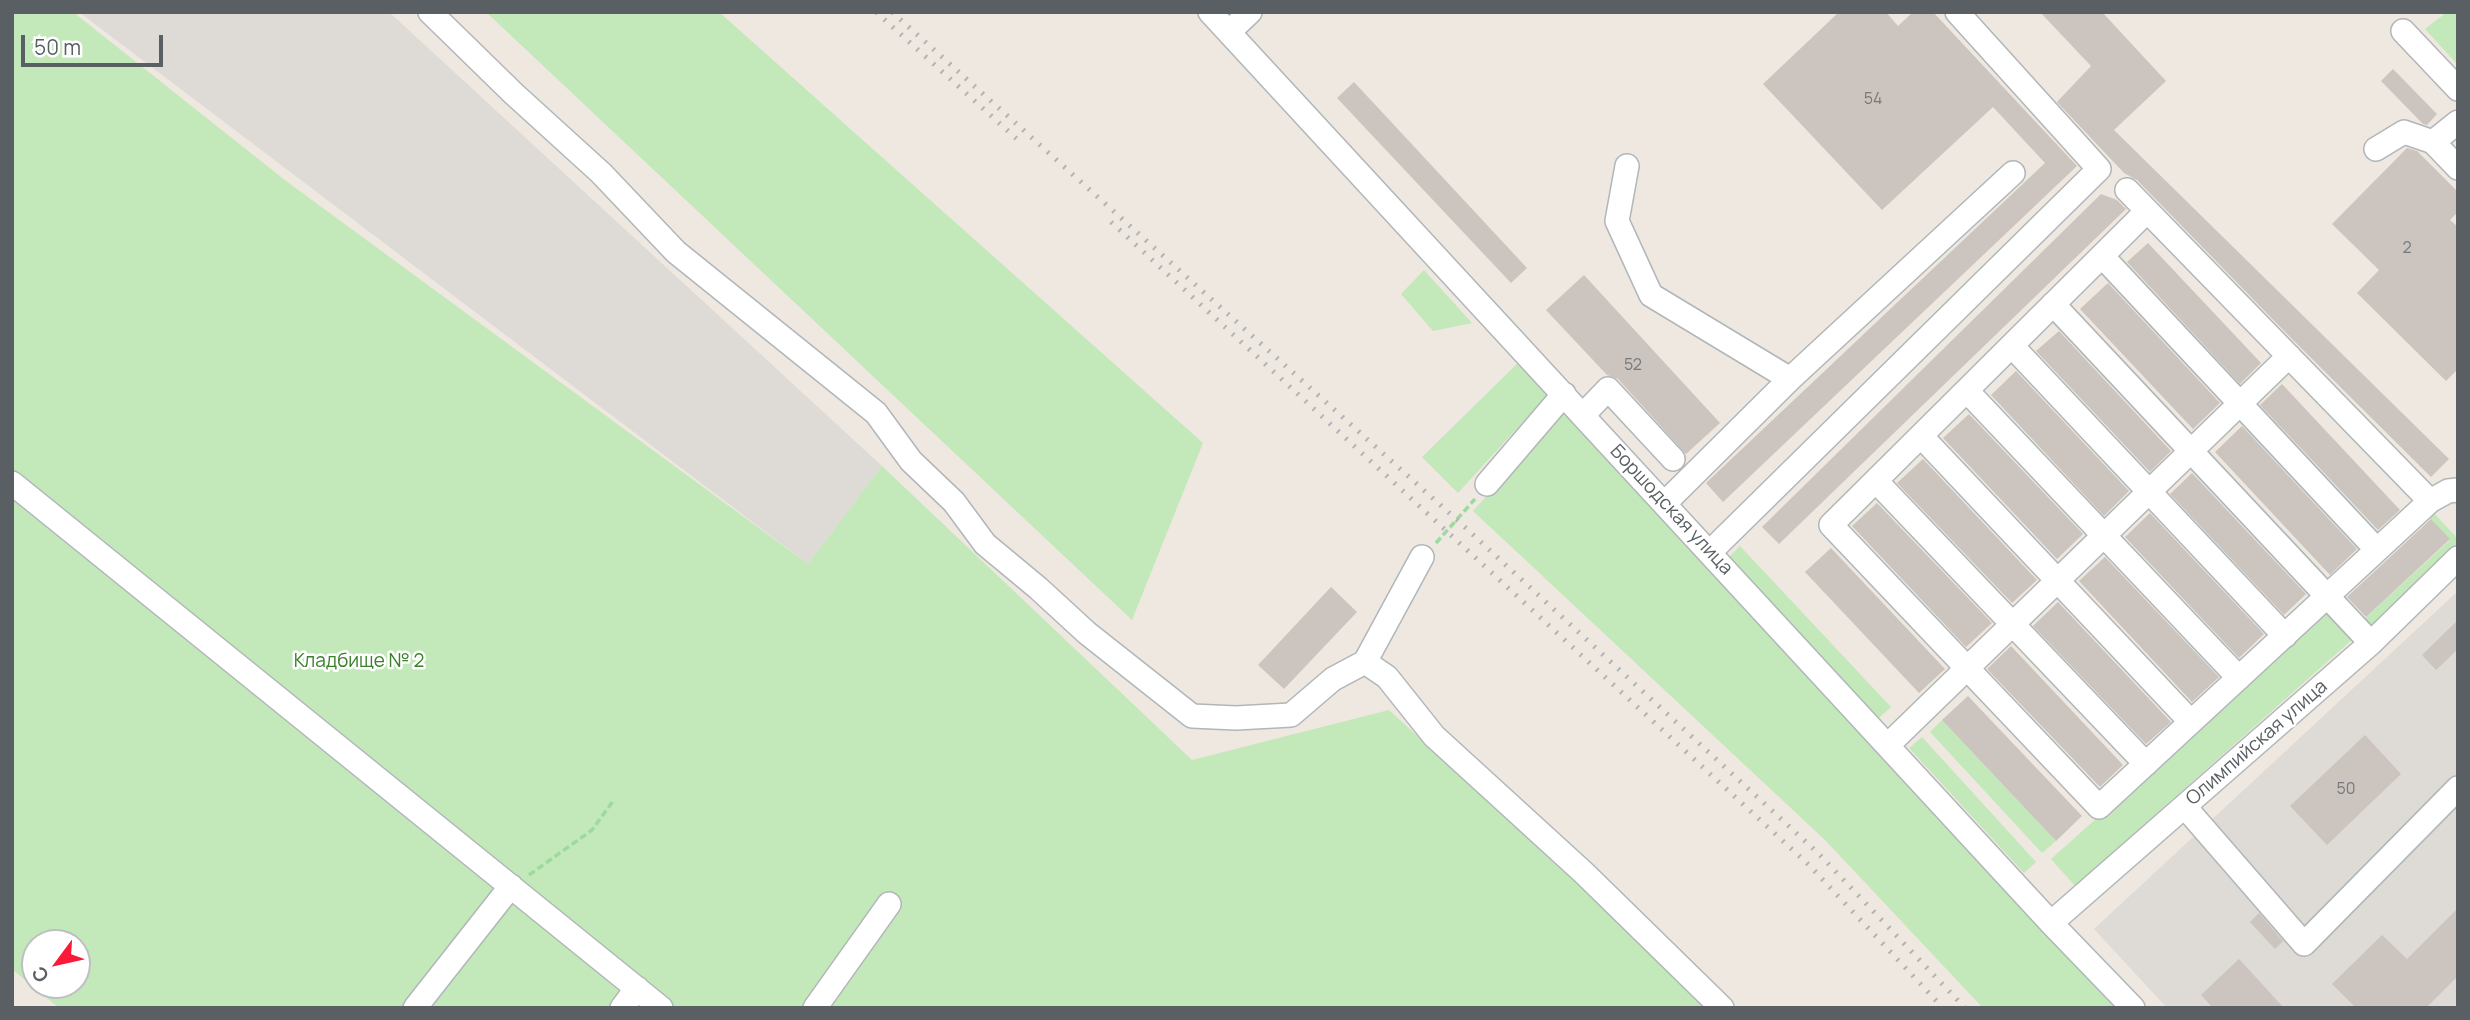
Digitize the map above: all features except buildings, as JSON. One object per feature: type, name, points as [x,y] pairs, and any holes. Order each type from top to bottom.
[{"type":"street","points":[[430,12],[514,94],[601,173],[676,252],[876,413],[911,461],[954,502],[985,544],[1087,633],[1192,716],[1236,718],[1291,715],[1333,679],[1365,662],[1422,557]]},
{"type":"street","name":"Боршодская улица","points":[[1210,12],[2133,1008]]},
{"type":"street","points":[[1229,32],[1250,12]]},
{"type":"street","points":[[1710,552],[2099,169],[1957,12]]},
{"type":"street","points":[[2403,31],[2458,89]]},
{"type":"street","points":[[2433,142],[2458,122]]},
{"type":"street","points":[[2376,149],[2404,132],[2433,142],[2458,168]]},
{"type":"street","points":[[1627,166],[1617,221],[1651,295],[1790,379]]},
{"type":"street","points":[[1664,503],[1790,379],[2013,173]]},
{"type":"street","points":[[2127,190],[2430,501]]},
{"type":"street","points":[[2147,211],[1831,526],[2099,807],[2430,501],[2448,491],[2458,490]]},
{"type":"street","points":[[2102,256],[2377,550]]},
{"type":"street","points":[[2053,304],[2371,643]]},
{"type":"street","points":[[2012,346],[2285,636]]},
{"type":"street","points":[[1888,745],[2289,356]]},
{"type":"street","points":[[1583,415],[1608,389],[1673,459]]},
{"type":"street","points":[[1967,391],[2239,678]]},
{"type":"street","points":[[1487,484],[1564,394]]},
{"type":"street","points":[[1921,436],[2191,722]]},
{"type":"street","points":[[1876,481],[2146,764]]},
{"type":"street","points":[[12,483],[662,1008]]},
{"type":"street","name":"Олимпийская улица","points":[[2052,923],[2371,643],[2458,558]]},
{"type":"street","points":[[1365,662],[1388,677],[1434,736],[1584,873],[1721,1008]]},
{"type":"street","points":[[2185,807],[2304,944],[2458,788]]},
{"type":"street","points":[[415,1008],[511,886]]},
{"type":"street","points":[[815,1008],[889,904]]},
{"type":"street","points":[[622,1008],[637,988]]},
{"type":"path","points":[[1422,557],[1487,484]]},
{"type":"path","points":[[511,886],[592,830],[613,801]]},
{"type":"shaded area","points":[[79,12],[389,12],[882,466],[808,564]]},
{"type":"shaded area","points":[[2458,591],[2458,1008],[2167,1008],[2094,929]]},
{"type":"green space","name":"Кладбище № 2","points":[[12,12],[73,12],[286,181],[808,564],[882,466],[1192,760],[1389,710],[1714,1008],[59,1008],[48,999],[91,999],[91,929],[21,929],[21,976],[12,969]]},
{"type":"green space","points":[[486,12],[719,12],[1203,443],[1132,620]]},
{"type":"green space","points":[[2447,12],[2458,12],[2458,65],[2425,29]]},
{"type":"green space","points":[[1424,270],[1472,323],[1433,331],[1401,294]]},
{"type":"green space","points":[[1521,360],[1551,391],[1458,493],[1422,457]]},
{"type":"green space","points":[[1567,407],[2123,1008],[1983,1008],[1825,840],[1473,511]]},
{"type":"green space","points":[[2431,510],[2458,539],[2458,546],[2367,634],[2362,621],[2450,540],[2426,514]]},
{"type":"green space","points":[[1740,546],[1891,707],[1879,718],[1728,558]]},
{"type":"green space","points":[[2330,610],[2355,637],[2075,886],[2051,859]]},
{"type":"green space","points":[[1942,720],[2056,841],[2042,853],[1930,732]]},
{"type":"green space","points":[[1922,737],[2036,862],[2024,873],[1909,748]]},
{"type":"railway","points":[[876,12],[1019,141]]},
{"type":"railway","points":[[892,12],[1457,520],[1819,854],[1965,1008]]},
{"type":"railway","points":[[1111,222],[1810,866],[1943,1008]]}]
